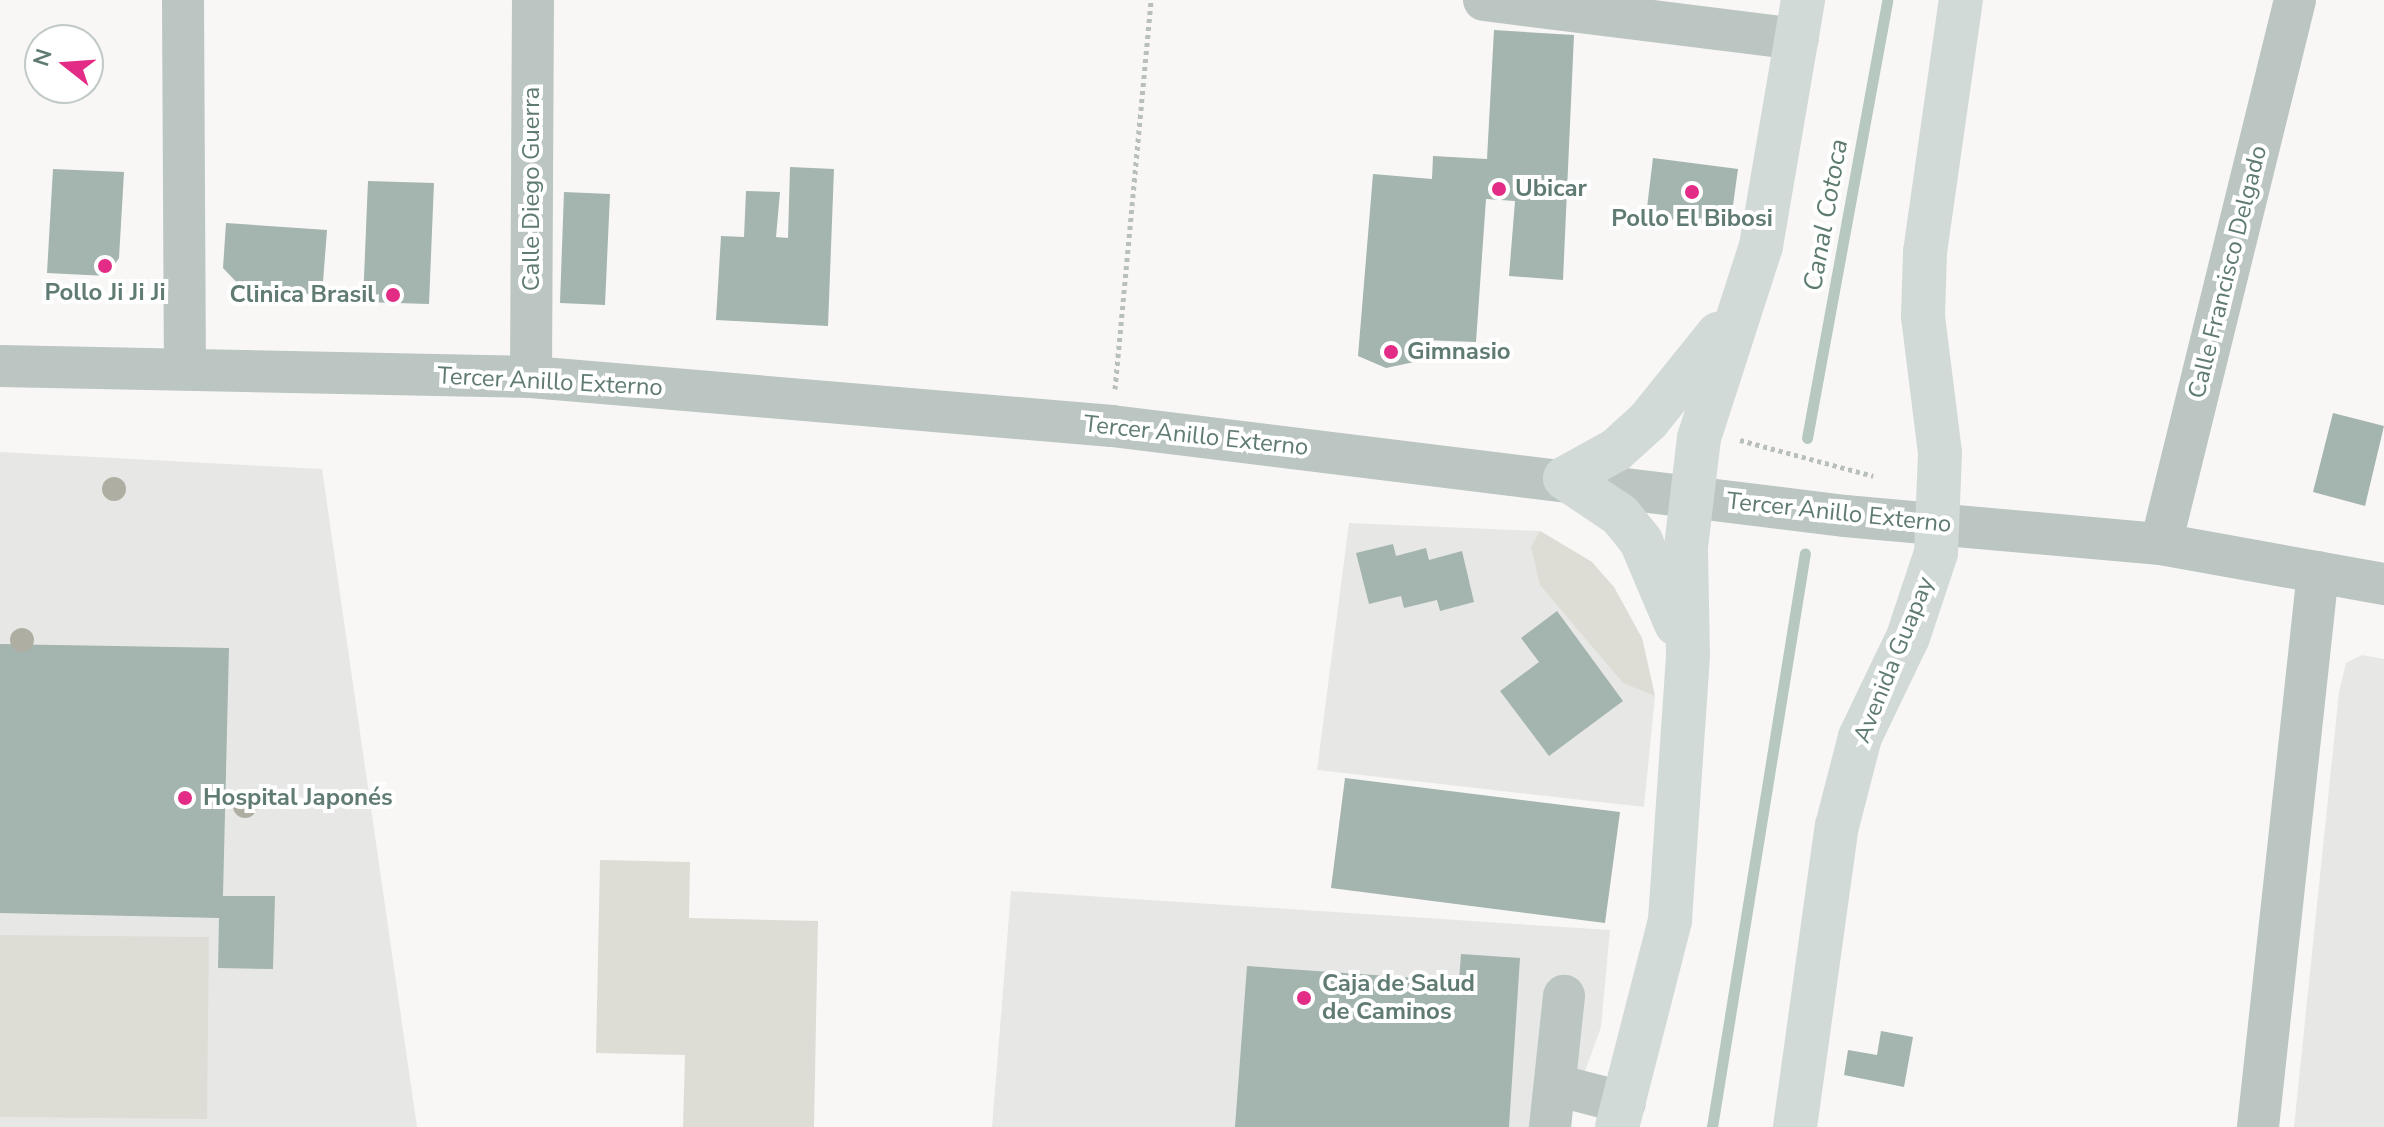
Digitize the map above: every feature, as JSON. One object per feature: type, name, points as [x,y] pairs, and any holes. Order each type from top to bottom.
[{"type":"main road","name":"Avenida Guapay","points":[[1795,1127],[1837,826],[1860,737],[1908,637],[1940,525],[1925,252],[1961,0]]},
{"type":"main road","points":[[1621,1115],[1670,920],[1688,655],[1692,497],[1706,403],[1761,246],[1800,19]]},
{"type":"main road","points":[[1688,655],[1651,555],[1620,515],[1565,478],[1616,450],[1648,421],[1735,314]]},
{"type":"street","points":[[183,0],[185,366]]},
{"type":"street","name":"Calle Diego Guerra","points":[[531,377],[533,0]]},
{"type":"street","points":[[1484,0],[1800,19]]},
{"type":"street","name":"Calle Francisco Delgado","points":[[2161,544],[2295,0]]},
{"type":"street","name":"Tercer Anillo Externo","points":[[0,366],[185,366],[531,377],[1112,426],[1565,478],[1845,516],[2161,544],[2384,584]]},
{"type":"street","points":[[2258,1127],[2318,572]]},
{"type":"street","points":[[1550,1127],[1564,996]]},
{"type":"street","points":[[1556,1085],[1621,1115]]},
{"type":"path","points":[[1112,426],[1151,0]]},
{"type":"path","points":[[1732,436],[1755,449],[1881,478]]},
{"type":"shaded area","name":"Hospital Japonés","points":[[0,452],[322,469],[417,1127],[0,1127]]},
{"type":"shaded area","points":[[1349,523],[1540,531],[1592,562],[1642,638],[1655,696],[1644,807],[1317,770]]},
{"type":"shaded area","points":[[1540,531],[1592,562],[1614,587],[1642,638],[1655,696],[1623,683],[1540,585],[1531,547]]},
{"type":"shaded area","points":[[2362,655],[2384,659],[2384,1127],[2294,1127],[2339,692],[2346,663]]},
{"type":"shaded area","points":[[600,860],[690,862],[689,918],[818,921],[814,1127],[683,1127],[685,1055],[596,1053]]},
{"type":"shaded area","name":"Caja de Salud de Caminos","points":[[1011,891],[1610,930],[1601,1027],[1565,1127],[992,1127]]},
{"type":"shaded area","points":[[0,935],[209,937],[207,1119],[0,1117]]},
{"type":"building","name":"Ubicar","points":[[1494,30],[1574,35],[1563,280],[1509,276],[1515,201],[1486,199],[1476,342],[1421,340],[1419,361],[1386,368],[1358,356],[1373,174],[1432,179],[1433,156],[1487,159]]},
{"type":"building","name":"Pollo El Bibosi","points":[[1653,158],[1738,169],[1730,227],[1646,216]]},
{"type":"building","points":[[790,167],[834,169],[828,326],[716,320],[721,236],[744,237],[746,191],[780,192],[776,237],[788,238]]},
{"type":"building","points":[[53,169],[124,172],[119,258],[107,276],[47,273]]},
{"type":"building","points":[[368,181],[434,183],[429,304],[363,302]]},
{"type":"building","points":[[564,192],[610,194],[605,305],[560,303]]},
{"type":"building","points":[[226,223],[327,230],[322,295],[243,289],[223,268]]},
{"type":"building","points":[[2333,413],[2384,426],[2365,506],[2313,492]]},
{"type":"building","points":[[1393,544],[1396,556],[1426,548],[1429,560],[1462,551],[1474,602],[1440,611],[1437,600],[1404,608],[1401,596],[1369,604],[1356,553]]},
{"type":"building","points":[[1557,611],[1623,701],[1549,756],[1500,691],[1539,662],[1521,638]]},
{"type":"building","points":[[0,644],[229,648],[223,896],[275,896],[273,969],[218,968],[219,918],[0,913]]},
{"type":"building","points":[[1345,778],[1620,812],[1605,923],[1331,888]]},
{"type":"building","points":[[1461,954],[1520,958],[1509,1127],[1235,1127],[1247,966],[1459,981]]},
{"type":"building","points":[[1881,1031],[1913,1037],[1904,1087],[1844,1075],[1848,1050],[1877,1055]]},
{"type":"waterway","name":"Canal Cotoca","points":[[1807,438],[1887,0]]},
{"type":"waterway","points":[[1712,1127],[1805,553]]},
{"type":"place","name":"Ubicar","points":[[1499,189]]},
{"type":"place","name":"Pollo El Bibosi","points":[[1692,192]]},
{"type":"place","name":"Pollo Ji Ji Ji","points":[[105,266]]},
{"type":"place","name":"Clinica Brasil","points":[[393,295]]},
{"type":"place","name":"Gimnasio","points":[[1391,352]]},
{"type":"place","name":"Hospital Japonés","points":[[185,798]]},
{"type":"place","name":"Caja de Salud de Caminos","points":[[1304,998]]}]
